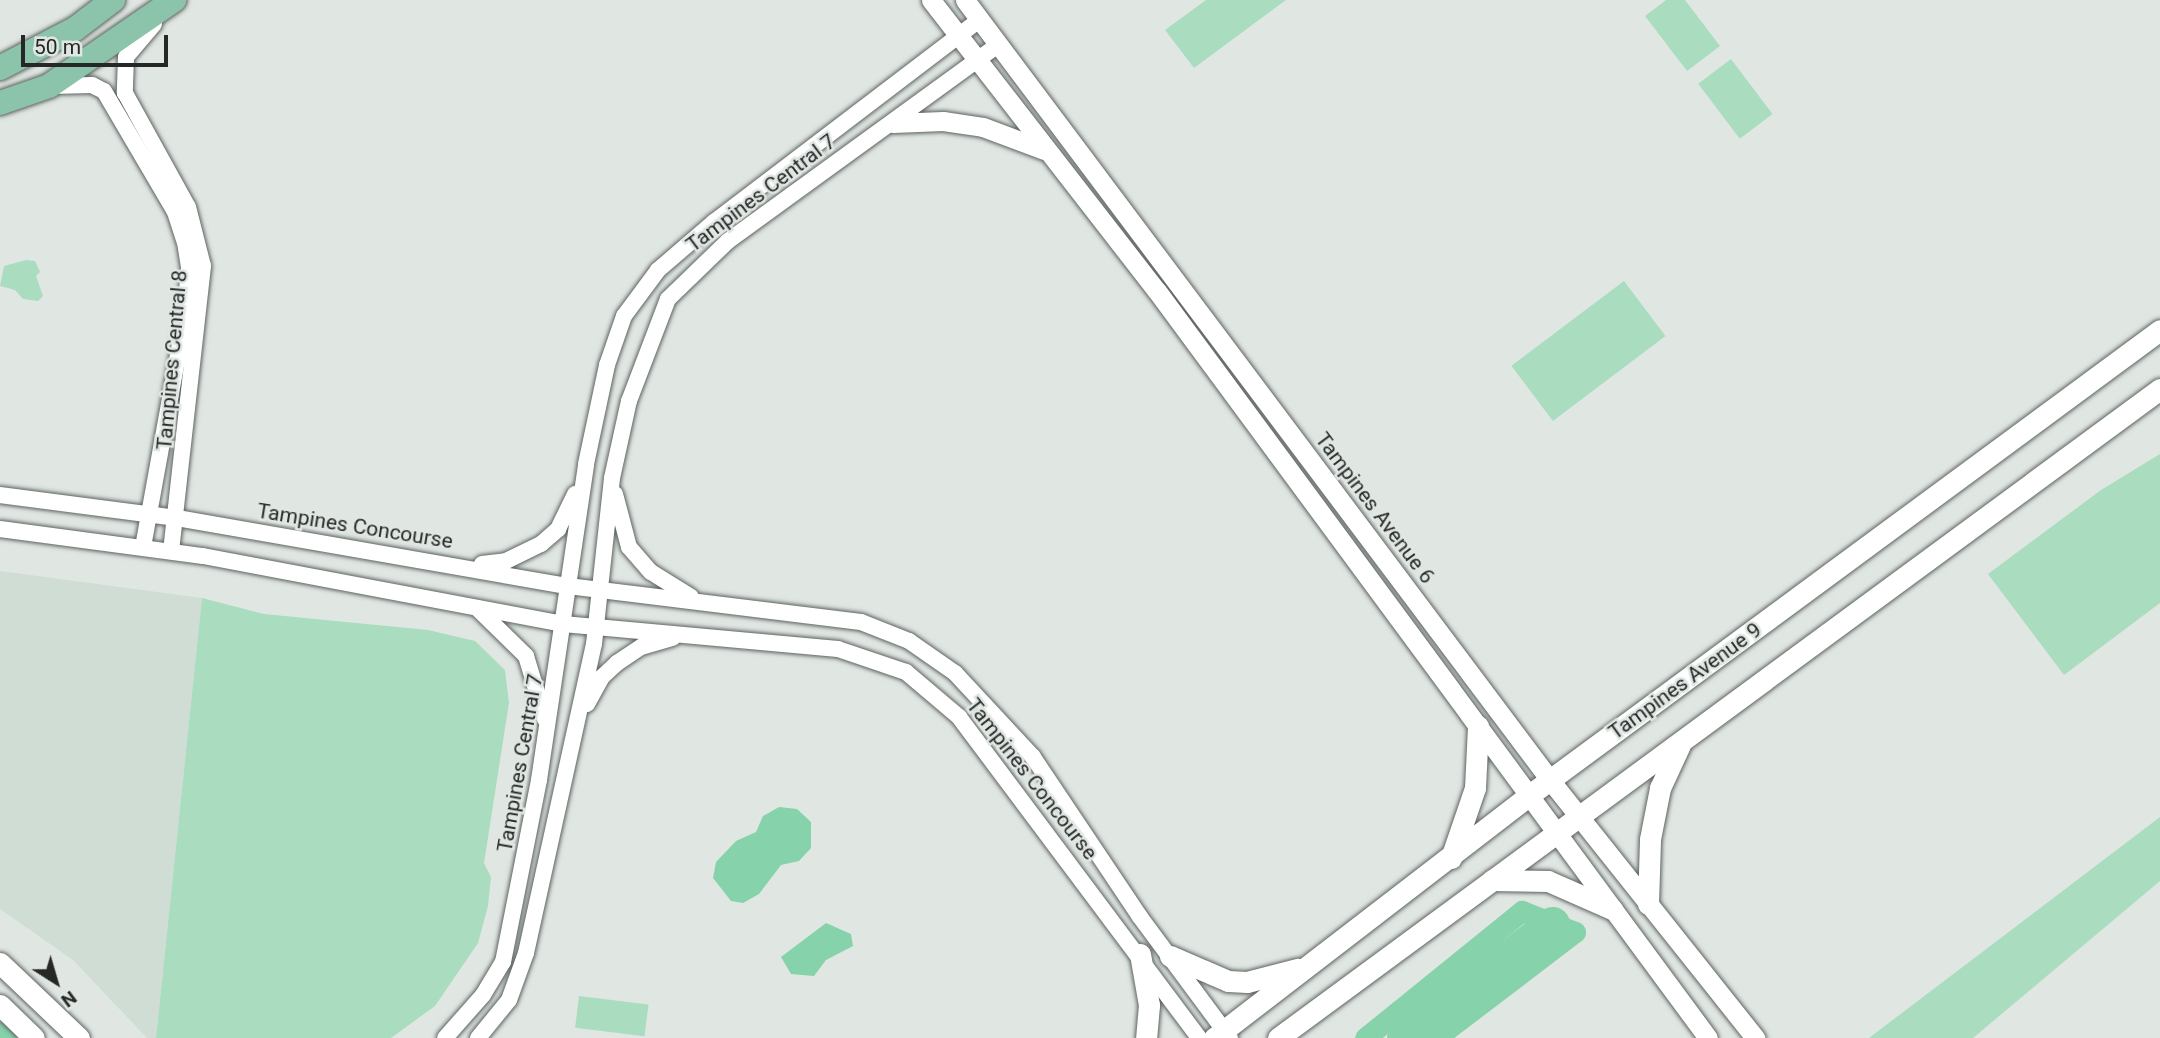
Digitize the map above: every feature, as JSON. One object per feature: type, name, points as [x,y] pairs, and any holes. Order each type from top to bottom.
[{"type":"main road","points":[[0,68],[75,29],[113,0]]},
{"type":"main road","points":[[0,103],[49,86],[176,0]]},
{"type":"main road","name":"Tampines Avenue 9","points":[[1223,1035],[1306,967],[1451,860],[1528,796],[2160,330]]},
{"type":"main road","points":[[1278,1038],[2160,389]]},
{"type":"main road","points":[[1451,860],[1475,788],[1478,726]]},
{"type":"main road","points":[[1648,904],[1650,839],[1660,788],[1682,740]]},
{"type":"main road","points":[[1490,880],[1548,881],[1612,909]]},
{"type":"main road","points":[[1140,954],[1149,1005],[1146,1038]]},
{"type":"main road","points":[[1170,956],[1194,970],[1247,982],[1306,967]]},
{"type":"main road","points":[[0,962],[79,1038]]},
{"type":"main road","points":[[0,1006],[34,1038]]},
{"type":"street","name":"Tampines Central 8","points":[[171,551],[177,518],[203,266],[188,206],[125,93],[124,70],[131,49],[176,0]]},
{"type":"street","name":"Tampines Avenue 6","points":[[931,0],[1157,291],[1708,1038]]},
{"type":"street","name":"Tampines Avenue 6","points":[[965,0],[1550,780],[1755,1038]]},
{"type":"street","name":"Tampines Central 7","points":[[445,1038],[483,995],[503,962],[547,728],[584,474],[607,365],[624,316],[658,270],[787,163],[979,20]]},
{"type":"street","name":"Tampines Central 7","points":[[478,1038],[509,1000],[526,953],[596,628],[612,478],[629,401],[668,299],[728,241],[998,45]]},
{"type":"street","name":"Tampines Central 8","points":[[49,86],[92,85],[104,91],[175,212],[185,242],[189,268],[185,316],[143,547]]},
{"type":"street","points":[[893,122],[943,121],[983,127],[1045,150]]},
{"type":"street","name":"Tampines Central 7","points":[[470,566],[506,561],[541,544],[558,529],[584,474]]},
{"type":"street","name":"Tampines Concourse","points":[[612,478],[629,547],[651,572],[702,603]]},
{"type":"street","name":"Tampines Concourse","points":[[0,495],[177,518],[470,566],[568,586],[861,622],[909,641],[955,673],[1033,757],[1074,822],[1223,1035]]},
{"type":"street","name":"Tampines Concourse","points":[[0,529],[171,551],[563,624],[706,634],[838,649],[906,672],[959,717],[1140,954],[1199,1038]]},
{"type":"street","points":[[475,606],[526,656],[547,728]]},
{"type":"street","name":"Tampines Central 7","points":[[578,721],[602,677],[641,646],[706,634]]},
{"type":"shaded area","points":[[1206,0],[1286,0],[1194,68],[1165,30]]},
{"type":"shaded area","points":[[1666,0],[1685,0],[1720,46],[1687,71],[1645,16]]},
{"type":"shaded area","points":[[1731,59],[1773,114],[1740,139],[1698,84]]},
{"type":"shaded area","points":[[26,260],[35,261],[40,272],[36,276],[43,296],[38,301],[23,299],[15,290],[0,286],[4,266]]},
{"type":"shaded area","points":[[1624,281],[1666,336],[1553,421],[1511,366]]},
{"type":"shaded area","points":[[2160,454],[2160,603],[2064,675],[1988,574],[2101,490]]},
{"type":"shaded area","points":[[0,571],[202,598],[156,1038],[147,1038],[73,960],[0,909]]},
{"type":"shaded area","points":[[202,598],[264,614],[428,630],[475,641],[505,670],[509,703],[484,863],[491,877],[488,906],[478,943],[435,1006],[391,1038],[156,1038]]},
{"type":"shaded area","points":[[779,807],[797,809],[811,822],[811,848],[799,861],[781,865],[759,894],[743,903],[731,901],[713,878],[716,862],[736,841],[756,832],[763,816]]},
{"type":"shaded area","points":[[2160,817],[2160,881],[1973,1038],[1869,1038]]},
{"type":"shaded area","points":[[826,923],[851,934],[853,946],[826,960],[814,976],[791,974],[781,957]]},
{"type":"shaded area","points":[[579,996],[648,1005],[645,1036],[575,1028]]},
{"type":"waterway","points":[[1365,1038],[1522,911],[1575,932],[1436,1038]]},
{"type":"waterway","points":[[1404,1038],[1552,924]]},
{"type":"waterway","points":[[0,1032],[6,1038]]}]
